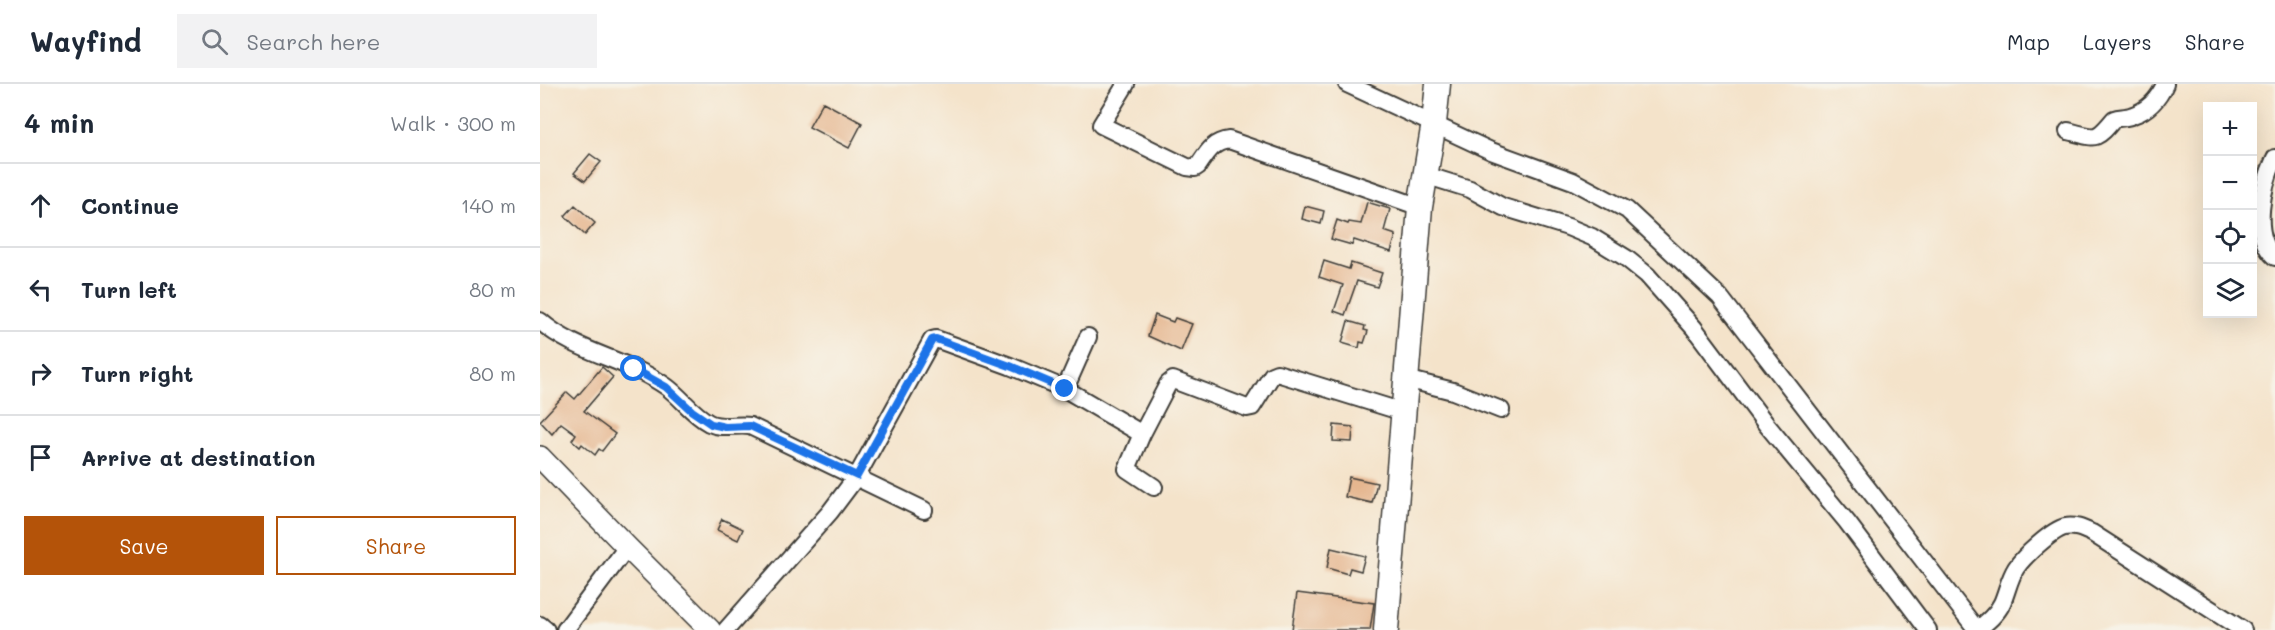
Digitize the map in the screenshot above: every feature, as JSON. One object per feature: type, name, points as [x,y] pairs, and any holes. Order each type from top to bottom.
[{"type":"highway","points":[[1386,630],[1420,207],[1438,84]]},
{"type":"main road","points":[[540,456],[704,627]]},
{"type":"street","points":[[1126,84],[1101,125],[1187,167],[1195,168],[1212,145],[1229,140],[1420,207]]},
{"type":"street","points":[[1347,84],[1491,151],[1573,181],[1626,210],[1727,306],[1977,630],[2001,605],[2016,568],[2026,556],[2056,531],[2077,527],[2092,532],[2243,630]]},
{"type":"street","points":[[2068,131],[2091,137],[2099,136],[2105,132],[2114,119],[2133,116],[2150,105],[2157,99],[2165,84]]},
{"type":"street","points":[[2275,158],[2266,187],[2260,223],[2270,252],[2275,257]]},
{"type":"street","points":[[1425,175],[1470,189],[1503,207],[1584,234],[1626,258],[1647,275],[1694,328],[1766,424],[1846,522],[1928,630]]},
{"type":"street","points":[[540,321],[552,332],[634,369],[666,387],[692,411],[711,424],[725,427],[750,426],[924,510]]},
{"type":"street","points":[[1065,389],[1088,337]]},
{"type":"street","points":[[726,630],[830,512],[857,476],[932,340],[936,339],[1010,366],[1065,389],[1142,434]]},
{"type":"street","points":[[1154,487],[1127,469],[1142,434],[1168,384],[1173,380],[1247,408],[1256,403],[1272,375],[1277,374],[1403,412]]},
{"type":"street","points":[[1406,380],[1453,390],[1501,410]]},
{"type":"street","points":[[565,630],[627,547]]},
{"type":"street","points":[[540,625],[546,630]]},
{"type":"building","points":[[823,102],[862,123],[849,148],[809,127]]},
{"type":"building","points":[[590,154],[601,162],[585,181],[574,173]]},
{"type":"building","points":[[1367,202],[1390,209],[1384,231],[1396,235],[1391,252],[1354,240],[1352,245],[1331,239],[1337,220],[1348,224],[1349,222],[1361,224]]},
{"type":"building","points":[[575,205],[595,223],[585,235],[565,216]]},
{"type":"building","points":[[1305,206],[1324,211],[1321,224],[1302,219]]},
{"type":"building","points":[[1324,261],[1349,269],[1351,263],[1382,273],[1377,287],[1357,281],[1345,315],[1334,311],[1343,285],[1319,277]]},
{"type":"building","points":[[1155,315],[1173,322],[1175,318],[1192,324],[1181,351],[1148,336]]},
{"type":"building","points":[[1348,321],[1365,326],[1364,330],[1368,331],[1364,343],[1360,342],[1359,348],[1342,343]]},
{"type":"building","points":[[602,367],[613,377],[584,411],[615,434],[602,451],[599,449],[595,455],[582,444],[580,447],[572,440],[576,434],[561,423],[552,434],[540,421],[567,392],[575,399]]},
{"type":"building","points":[[1334,425],[1353,427],[1352,442],[1333,441]]},
{"type":"building","points":[[1349,477],[1377,483],[1372,503],[1345,497]]},
{"type":"building","points":[[722,519],[743,529],[738,540],[717,530]]},
{"type":"building","points":[[1331,548],[1365,556],[1361,571],[1350,568],[1348,574],[1327,568]]},
{"type":"building","points":[[1297,593],[1374,603],[1370,630],[1292,630]]},
{"type":"route","points":[[634,369],[666,387],[692,411],[711,424],[725,427],[750,426],[857,476],[932,340],[936,339],[1010,366],[1065,389]]}]
